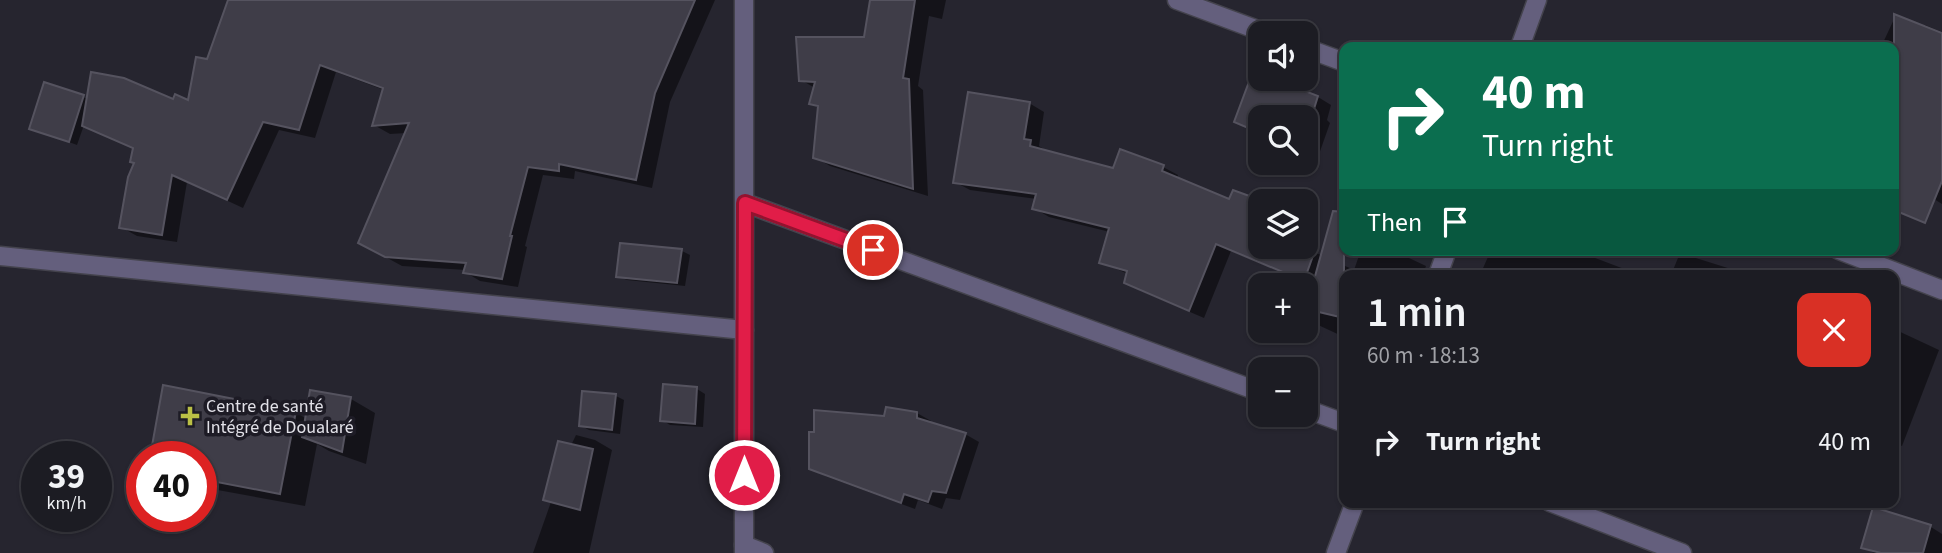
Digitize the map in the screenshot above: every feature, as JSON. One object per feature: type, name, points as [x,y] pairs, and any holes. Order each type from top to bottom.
[{"type":"street","points":[[744,0],[744,549],[764,553]]},
{"type":"street","points":[[1177,0],[1248,26]]},
{"type":"street","points":[[1522,42],[1537,0]]},
{"type":"street","points":[[1318,52],[1339,60]]},
{"type":"street","points":[[745,203],[1248,389]]},
{"type":"street","points":[[0,256],[744,330]]},
{"type":"street","points":[[1854,256],[1890,270]]},
{"type":"street","points":[[1899,273],[1942,290]]},
{"type":"street","points":[[1318,413],[1339,421]]},
{"type":"street","points":[[1336,553],[1353,508]]},
{"type":"street","points":[[1566,508],[1682,553]]},
{"type":"building","points":[[228,0],[695,0],[655,93],[636,180],[559,164],[559,171],[528,167],[502,279],[463,273],[466,263],[385,257],[358,243],[409,123],[372,126],[383,88],[320,65],[299,130],[263,122],[227,200],[172,175],[162,235],[119,228],[128,177],[134,163],[130,162],[133,148],[82,126],[91,72],[124,78],[173,99],[175,94],[188,100],[196,57],[207,59]]},
{"type":"building","points":[[870,0],[915,0],[903,78],[909,79],[913,189],[813,158],[818,106],[809,104],[815,82],[799,81],[796,37],[864,37]]},
{"type":"building","points":[[1894,14],[1942,33],[1942,181],[1925,223],[1899,212],[1899,42],[1894,42]]},
{"type":"building","points":[[44,82],[84,95],[69,142],[29,129]]},
{"type":"building","points":[[1248,84],[1248,91],[1305,91],[1318,96],[1315,105],[1248,105],[1248,128],[1234,122]]},
{"type":"building","points":[[968,92],[1030,102],[1024,139],[1031,140],[1030,146],[1113,168],[1120,149],[1164,165],[1162,171],[1229,199],[1233,190],[1248,196],[1248,257],[1216,244],[1189,311],[1124,283],[1127,271],[1099,263],[1109,228],[1032,209],[1036,194],[953,183]]},
{"type":"building","points":[[1333,211],[1339,212],[1339,256],[1344,256],[1344,270],[1339,270],[1339,317],[1318,312],[1316,273]]},
{"type":"building","points":[[620,243],[682,249],[677,283],[616,277]]},
{"type":"building","points":[[1252,259],[1312,259],[1307,273],[1285,273]]},
{"type":"building","points":[[663,384],[697,387],[695,424],[660,421]]},
{"type":"building","points":[[163,385],[296,411],[280,494],[217,482],[217,441],[153,441]]},
{"type":"building","points":[[310,390],[351,397],[342,452],[302,437]]},
{"type":"building","points":[[582,391],[616,394],[612,430],[579,426]]},
{"type":"building","points":[[886,407],[917,412],[917,418],[966,433],[946,493],[932,491],[928,502],[904,494],[901,503],[809,469],[809,432],[814,432],[814,410],[884,416]]},
{"type":"building","points":[[558,441],[593,449],[580,510],[543,500]]},
{"type":"building","points":[[1873,508],[1931,525],[1923,553],[1881,553],[1861,548]]},
{"type":"place","name":"Centre de santé Intégré de Doualaré","points":[[190,416]]},
{"type":"route","points":[[744,475],[745,203],[873,250]]}]
